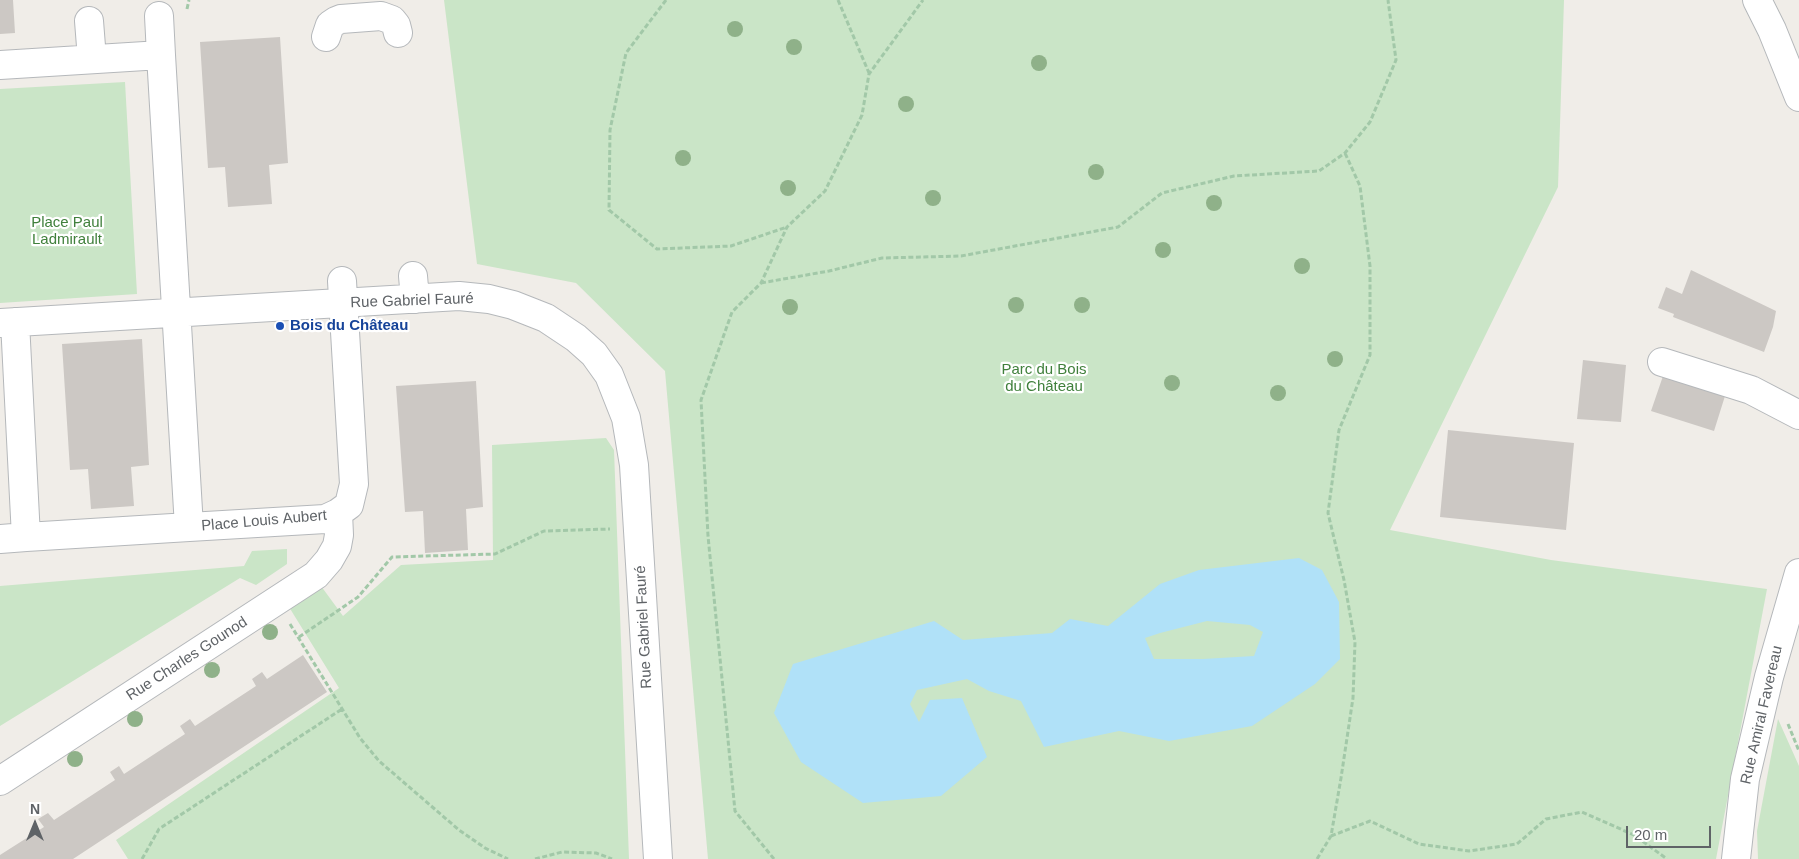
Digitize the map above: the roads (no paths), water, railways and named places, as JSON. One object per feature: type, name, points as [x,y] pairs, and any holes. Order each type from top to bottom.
[{"type":"street","points":[[1757,0],[1772,30],[1799,97]]},
{"type":"street","points":[[159,16],[161,55],[183,254],[176,312]]},
{"type":"street","points":[[326,37],[330,24],[341,19],[381,16],[392,20],[398,32]]},
{"type":"street","points":[[89,21],[92,59]]},
{"type":"street","points":[[0,64],[161,55]]},
{"type":"street","name":"Rue Gabriel Fauré","points":[[7,323],[176,312],[342,292],[414,287],[513,305],[546,318],[576,338],[594,354],[609,374],[626,418],[634,465],[658,859]]},
{"type":"street","name":"Place Louis Aubert","points":[[176,312],[189,527],[325,519],[349,505],[354,484],[342,292]]},
{"type":"street","points":[[7,323],[13,538],[189,527]]},
{"type":"street","points":[[1662,362],[1750,390],[1799,415]]},
{"type":"street","name":"Rue Charles Gounod","points":[[0,781],[316,575],[329,560],[337,546],[339,535],[338,513]]},
{"type":"street","name":"Rue Amiral Favereau","points":[[1736,859],[1746,779],[1769,677],[1799,573]]},
{"type":"water","points":[[1299,558],[1322,570],[1339,602],[1340,659],[1315,684],[1252,726],[1169,741],[1119,731],[1044,747],[1021,701],[989,691],[967,679],[917,690],[910,704],[919,722],[930,700],[962,698],[987,757],[941,796],[863,803],[801,762],[774,713],[793,664],[934,621],[963,640],[1052,633],[1070,619],[1108,626],[1160,584],[1199,570]],"holes":[[[1207,621],[1250,625],[1263,632],[1254,656],[1154,659],[1145,638]]]},
{"type":"place","name":"Bois du Château","points":[[280,326]]},
{"type":"park label","name":"Place Paul Ladmirault","points":[[67,232]]},
{"type":"park label","name":"Parc du Bois du Château","points":[[1044,378]]}]
